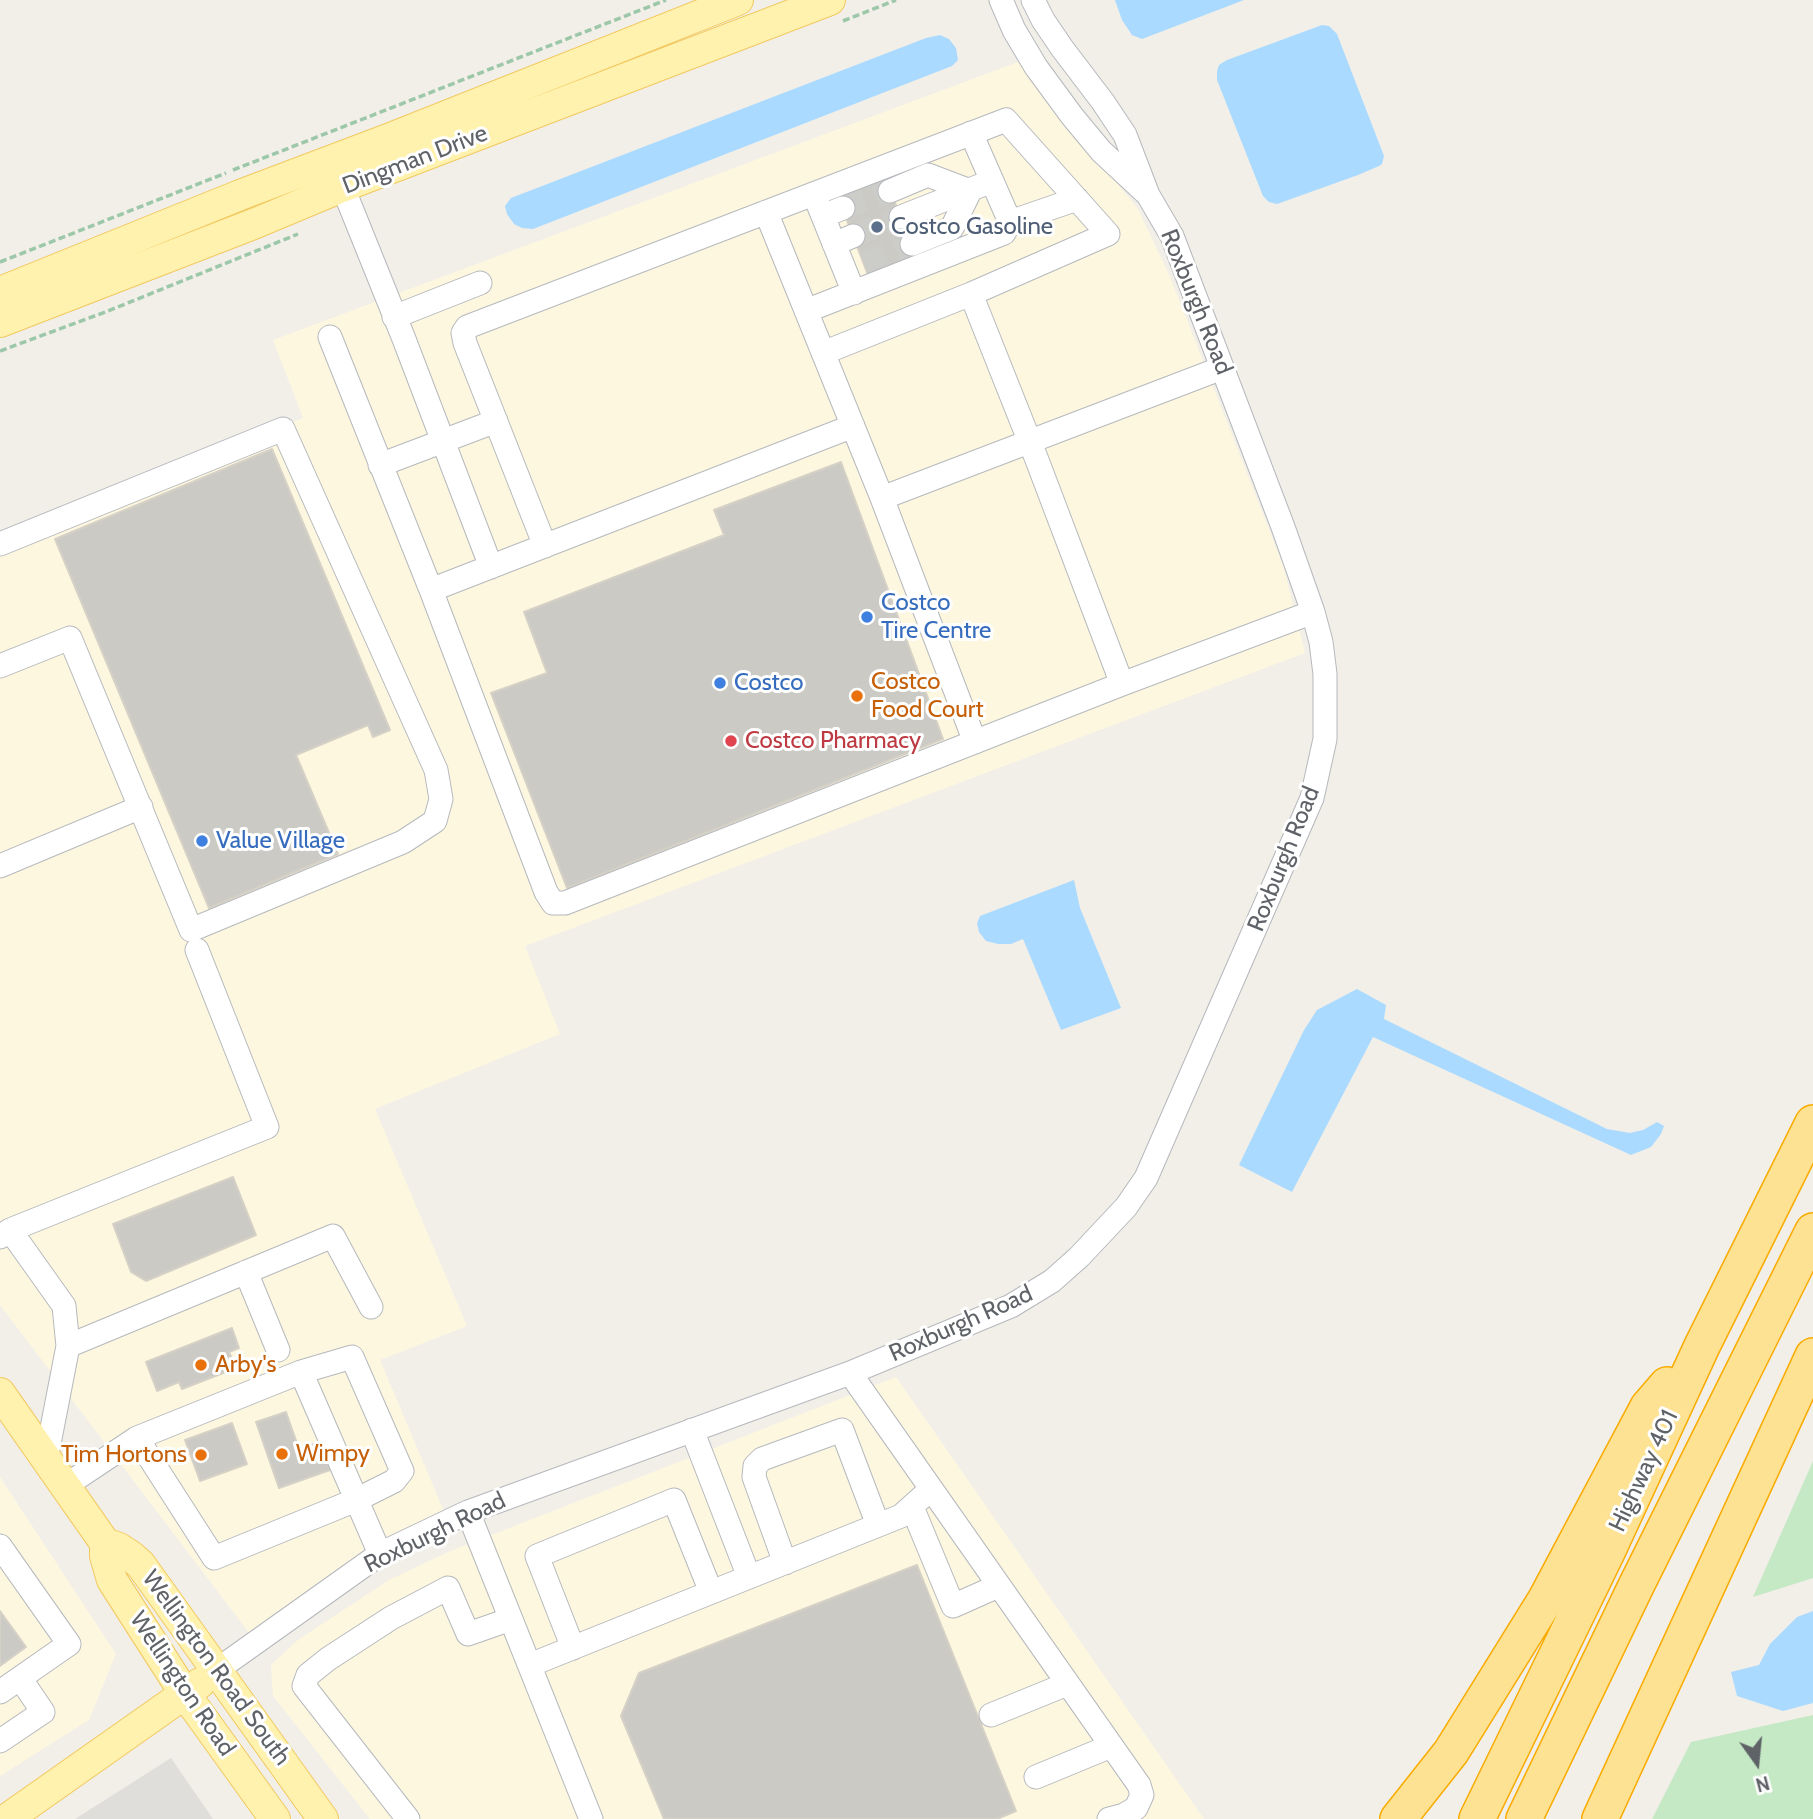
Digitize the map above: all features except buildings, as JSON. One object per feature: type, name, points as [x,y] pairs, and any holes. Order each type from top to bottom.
[{"type":"highway","name":"Highway 401","points":[[1477,1819],[1607,1552],[1702,1346],[1813,1123]]},
{"type":"highway","name":"Highway 401","points":[[1524,1819],[1636,1586],[1813,1231]]},
{"type":"highway","points":[[1398,1819],[1451,1752],[1546,1599],[1648,1407],[1702,1346]]},
{"type":"highway","points":[[1600,1819],[1813,1356]]},
{"type":"main road","name":"Dingman Drive","points":[[0,322],[257,223],[337,174],[738,0]]},
{"type":"main road","name":"Dingman Drive","points":[[0,292],[240,195],[337,174],[830,0]]},
{"type":"main road","name":"Wellington Road South","points":[[0,1393],[106,1543],[119,1548],[141,1564],[323,1819]]},
{"type":"main road","name":"Wellington Road","points":[[106,1543],[105,1556],[112,1580],[186,1693],[275,1819]]},
{"type":"main road","name":"Roxburgh Road","points":[[14,1816],[217,1670]]},
{"type":"street","name":"Roxburgh Road","points":[[1000,0],[1036,67],[1072,116],[1101,151],[1149,195]]},
{"type":"street","name":"Roxburgh Road","points":[[217,1670],[380,1554],[468,1512],[850,1373],[1011,1306],[1052,1281],[1079,1257],[1126,1207],[1146,1178],[1312,798],[1325,738],[1325,674],[1321,642],[1313,612],[1290,546],[1172,236],[1149,195],[1125,135],[1062,48],[1033,0]]},
{"type":"street","points":[[545,546],[465,342],[463,333],[467,327],[1006,120],[1108,234],[971,294],[823,353]]},
{"type":"street","points":[[971,133],[1010,222]]},
{"type":"street","points":[[337,174],[491,566]]},
{"type":"street","points":[[890,191],[928,175],[970,191]]},
{"type":"street","points":[[901,217],[992,181]]},
{"type":"street","points":[[912,244],[952,228],[970,191]]},
{"type":"street","points":[[814,194],[833,212],[854,266],[853,293]]},
{"type":"street","points":[[806,311],[1004,233],[1010,222],[1077,199]]},
{"type":"street","points":[[766,212],[883,498],[975,742]]},
{"type":"street","points":[[394,317],[480,283]]},
{"type":"street","points":[[971,294],[1122,684]]},
{"type":"street","points":[[330,337],[546,892],[553,904],[565,903],[1122,684],[1313,612]]},
{"type":"street","points":[[883,498],[1222,368]]},
{"type":"street","points":[[380,465],[496,421]]},
{"type":"street","points":[[430,590],[853,426]]},
{"type":"street","points":[[0,544],[283,429],[436,770],[441,799],[435,821],[403,842],[191,930],[70,638],[0,666]]},
{"type":"street","points":[[0,866],[141,807]]},
{"type":"street","points":[[46,1459],[68,1346],[64,1306],[5,1234],[267,1127],[197,950]]},
{"type":"street","points":[[68,1346],[333,1236],[371,1307]]},
{"type":"street","points":[[246,1272],[278,1350]]},
{"type":"street","points":[[65,1486],[146,1434],[301,1372],[352,1357],[402,1471],[394,1481],[356,1500],[214,1558],[146,1434]]},
{"type":"street","points":[[301,1372],[380,1554]]},
{"type":"street","points":[[850,1373],[1139,1785],[1142,1795],[1136,1808],[1109,1819]]},
{"type":"street","points":[[692,1430],[750,1577]]},
{"type":"street","points":[[785,1563],[754,1477],[755,1466],[762,1459],[842,1430],[878,1525]]},
{"type":"street","points":[[530,1665],[901,1516],[931,1489]]},
{"type":"street","points":[[573,1648],[537,1556],[674,1500],[711,1592]]},
{"type":"street","points":[[912,1507],[953,1606],[998,1587]]},
{"type":"street","points":[[468,1512],[591,1819]]},
{"type":"street","points":[[0,1546],[69,1644],[0,1692]]},
{"type":"street","points":[[408,1819],[304,1686],[309,1675],[328,1659],[391,1618],[448,1588],[468,1634],[511,1619]]},
{"type":"street","points":[[0,1741],[43,1712],[20,1678]]},
{"type":"street","points":[[991,1715],[1067,1684]]},
{"type":"street","points":[[1036,1777],[1111,1746]]},
{"type":"path","points":[[0,262],[666,0]]},
{"type":"path","points":[[0,351],[298,234]]},
{"type":"shaded area","points":[[1018,62],[1138,209],[1170,277],[1283,565],[1305,653],[525,946],[560,1034],[375,1109],[467,1326],[380,1360],[448,1521],[256,1642],[0,1305],[0,535],[303,418],[273,340]]},
{"type":"shaded area","points":[[896,1377],[1204,1819],[370,1819],[273,1696],[271,1665],[298,1640],[389,1580],[448,1552]]},
{"type":"shaded area","points":[[0,1477],[116,1654],[89,1720],[0,1776]]},
{"type":"shaded area","points":[[171,1758],[213,1819],[75,1819]]},
{"type":"green space","points":[[1813,1461],[1813,1578],[1753,1597]]},
{"type":"green space","points":[[1813,1715],[1813,1819],[1652,1819],[1691,1742]]},
{"type":"water","points":[[1115,0],[1244,0],[1142,39],[1132,35],[1122,20]]},
{"type":"water","points":[[1322,25],[1329,26],[1337,34],[1384,156],[1382,164],[1277,204],[1269,202],[1263,196],[1217,80],[1217,71],[1219,65],[1227,60]]},
{"type":"water","points":[[940,35],[949,39],[956,48],[958,60],[952,66],[533,229],[514,224],[507,214],[505,206],[511,198],[926,38]]},
{"type":"water","points":[[1074,880],[1080,908],[1121,1008],[1061,1030],[1023,939],[1011,944],[986,941],[979,932],[977,923],[980,916]]},
{"type":"water","points":[[1357,989],[1386,1005],[1384,1019],[1607,1129],[1630,1133],[1643,1130],[1657,1122],[1664,1126],[1661,1134],[1651,1147],[1631,1155],[1373,1037],[1292,1192],[1239,1165],[1304,1030],[1317,1010]]},
{"type":"water","points":[[1813,1611],[1813,1703],[1783,1711],[1737,1696],[1731,1672],[1759,1665],[1770,1644],[1797,1617]]},
{"type":"tunnel","points":[[843,208],[890,191]]},
{"type":"tunnel","points":[[853,236],[901,217]]},
{"type":"tunnel","points":[[864,263],[912,244]]},
{"type":"place","name":"Costco Gasoline","points":[[877,227]]},
{"type":"place","name":"Costco Tire Centre","points":[[867,617]]},
{"type":"place","name":"Costco","points":[[720,683]]},
{"type":"place","name":"Costco Food Court","points":[[857,696]]},
{"type":"place","name":"Costco Pharmacy","points":[[731,741]]},
{"type":"place","name":"Value Village","points":[[202,841]]},
{"type":"place","name":"Arby's","points":[[201,1365]]},
{"type":"place","name":"Wimpy","points":[[282,1454]]},
{"type":"place","name":"Tim Hortons","points":[[201,1455]]}]
